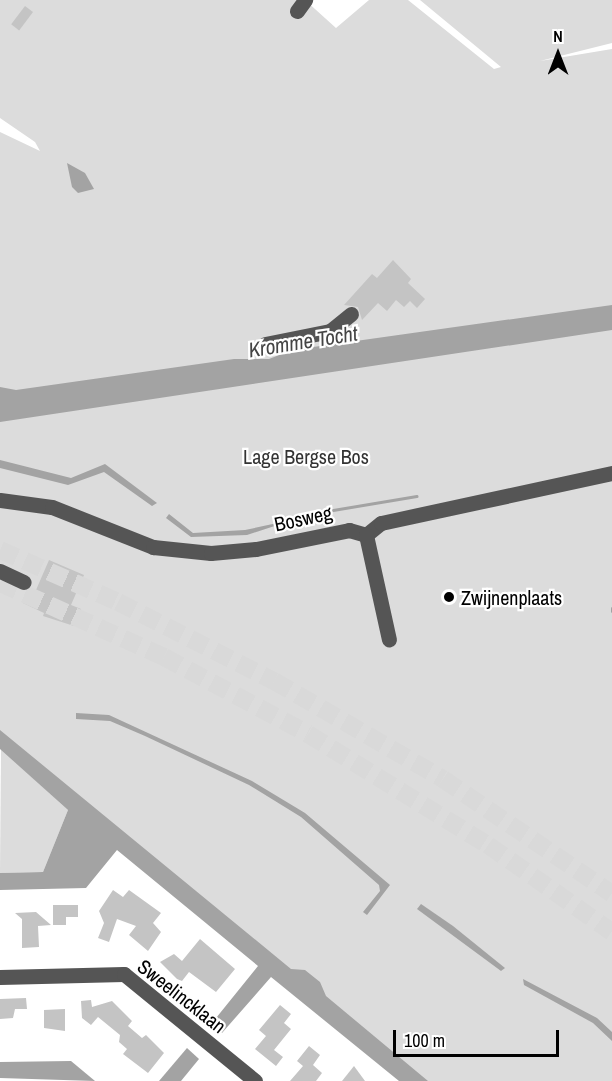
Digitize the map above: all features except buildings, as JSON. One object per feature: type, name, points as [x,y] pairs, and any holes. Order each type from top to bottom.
[{"type":"street","points":[[265,344],[330,331],[351,314]]},
{"type":"street","points":[[389,640],[366,535],[381,523],[612,473]]},
{"type":"street","name":"Bosweg","points":[[0,500],[52,507],[130,540],[179,552],[228,553],[349,530],[366,535]]},
{"type":"street","points":[[0,571],[24,582]]},
{"type":"street","name":"Sweelincklaan","points":[[0,977],[124,974],[255,1081]]},
{"type":"green space","name":"Lage Bergse Bos","points":[[0,0],[305,0],[336,28],[369,0],[408,0],[494,69],[501,67],[420,0],[612,0],[612,43],[540,61],[612,49],[612,1081],[421,1081],[0,737],[0,132],[40,151],[35,142],[0,118]]},
{"type":"green space","points":[[1,749],[68,810],[43,872],[0,873]]},
{"type":"shaded area","points":[[67,163],[85,173],[94,189],[78,193],[72,187]]},
{"type":"shaded area","points":[[612,305],[612,330],[0,422],[0,387],[16,390],[234,359],[269,359],[292,350]]},
{"type":"shaded area","points":[[0,460],[71,478],[105,464],[157,503],[152,506],[104,472],[68,485],[0,468]]},
{"type":"shaded area","points":[[169,514],[193,533],[245,530],[296,519],[247,535],[191,537],[166,518]]},
{"type":"shaded area","points":[[76,713],[109,715],[252,781],[305,813],[390,885],[367,915],[363,912],[380,891],[379,885],[301,817],[249,785],[145,736],[110,721],[76,719]]},
{"type":"shaded area","points":[[0,730],[291,969],[305,970],[320,982],[326,996],[428,1081],[399,1081],[271,977],[222,1033],[212,1023],[258,966],[117,850],[86,888],[0,890],[0,873],[43,872],[68,810],[0,749]]},
{"type":"shaded area","points":[[421,904],[453,926],[505,968],[501,971],[417,909]]},
{"type":"shaded area","points":[[523,979],[597,1018],[612,1032],[612,1041],[593,1023],[524,985]]},
{"type":"shaded area","points":[[187,1048],[199,1059],[181,1081],[159,1081]]},
{"type":"shaded area","points":[[71,1061],[95,1081],[0,1078],[0,1062]]},
{"type":"waterway","points":[[309,514],[417,496]]},
{"type":"tunnel","points":[[0,550],[118,602],[274,681],[443,779],[612,894]]},
{"type":"tunnel","points":[[0,583],[164,657],[308,734],[488,845],[612,932]]},
{"type":"place","name":"Zwijnenplaats","points":[[449,597]]},
{"type":"water label","name":"Kromme Tocht","points":[[303,342]]}]
